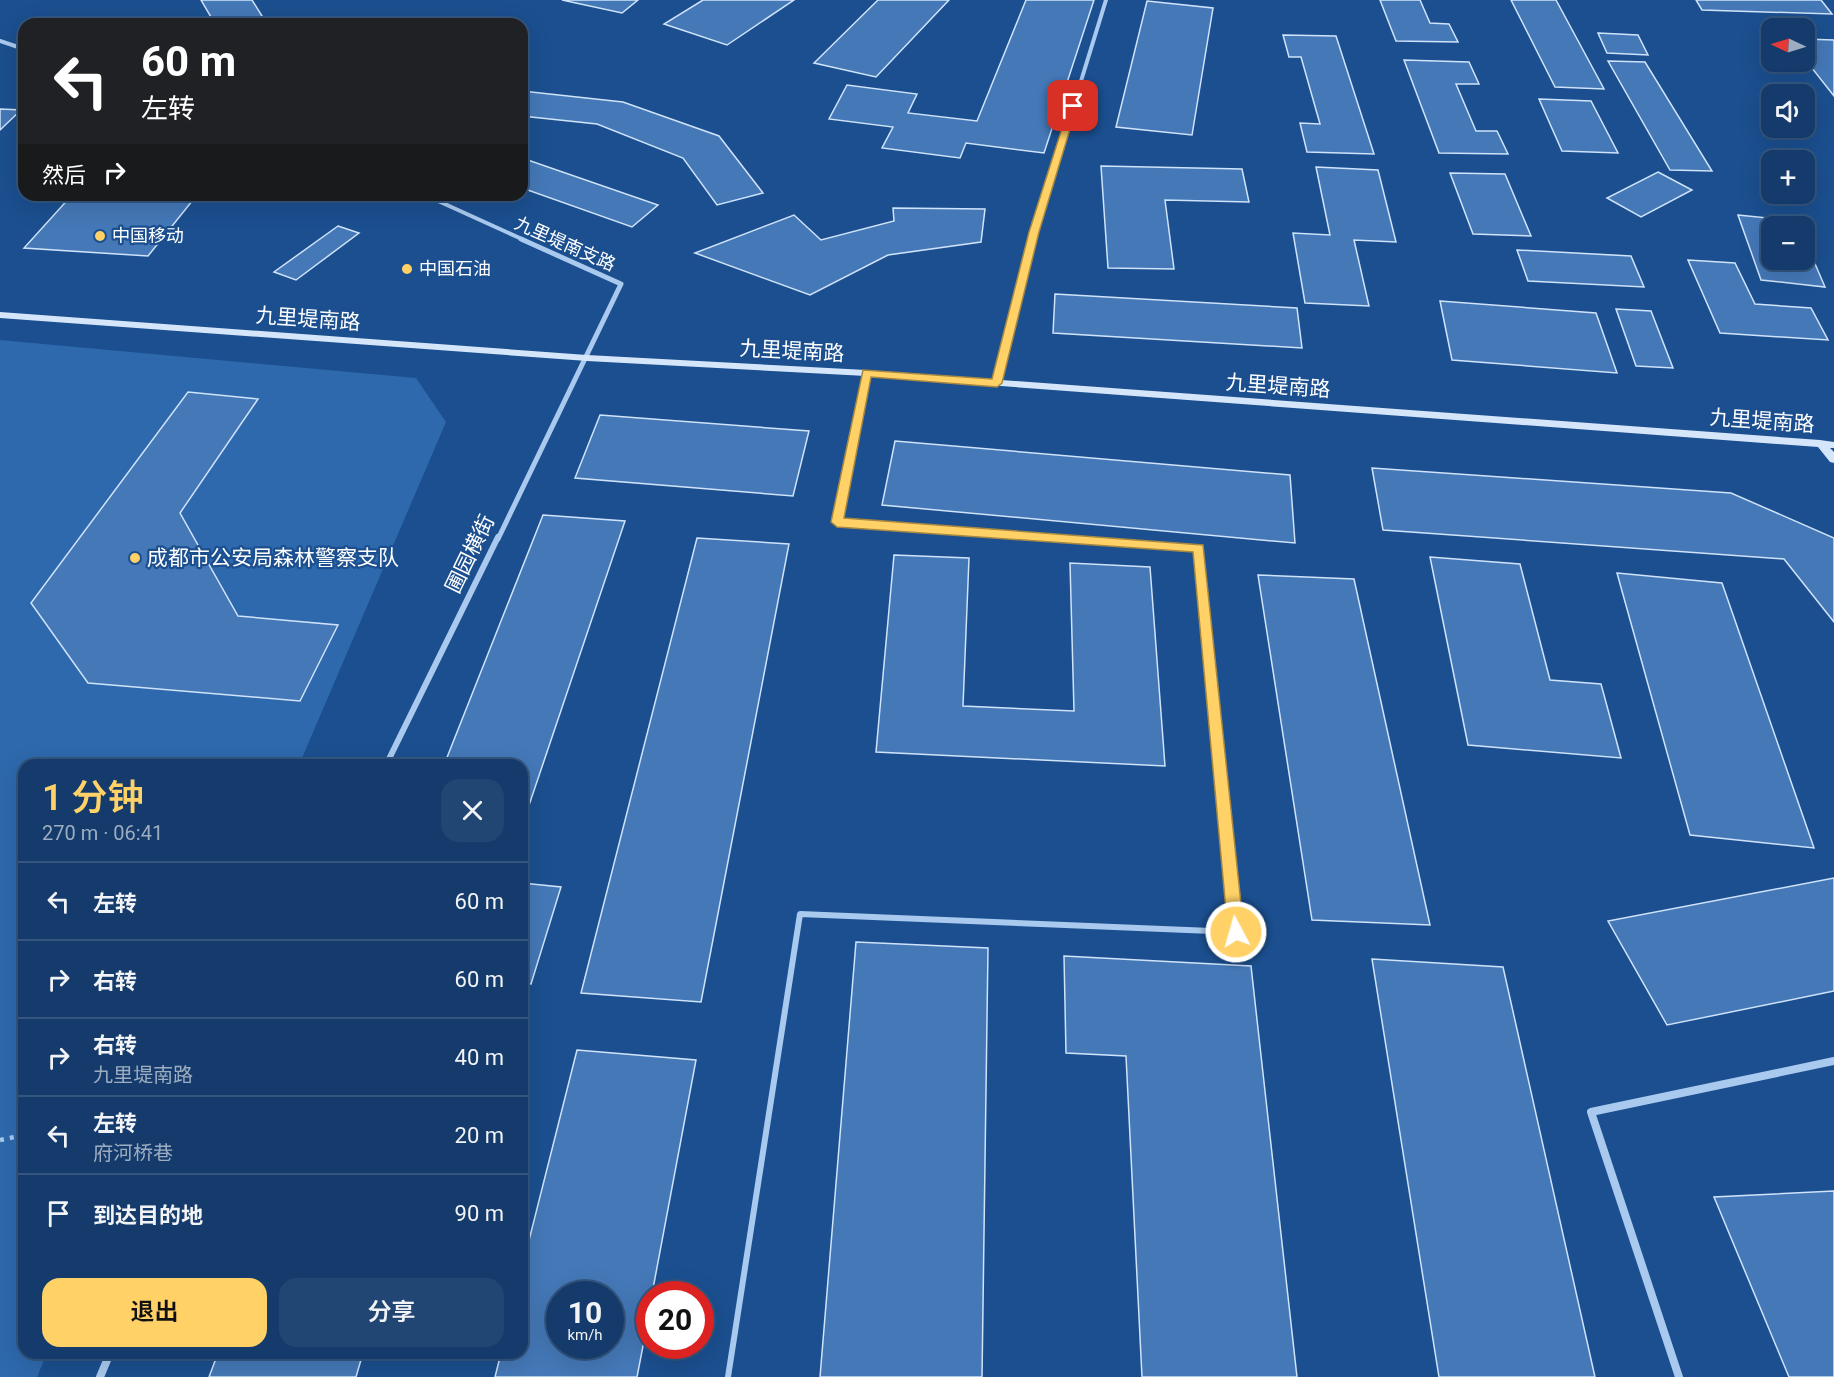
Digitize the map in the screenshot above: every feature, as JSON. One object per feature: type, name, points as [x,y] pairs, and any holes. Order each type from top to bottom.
[{"type":"street","points":[[997,383],[1034,232],[1106,0]]},
{"type":"street","points":[[0,40],[18,47]]},
{"type":"street","name":"九里堤南支路","points":[[438,201],[621,284],[587,358]]},
{"type":"street","name":"九里堤南路","points":[[0,315],[587,358],[867,373],[1834,445]]},
{"type":"street","name":"圃园横街","points":[[389,759],[587,358]]},
{"type":"street","points":[[1820,443],[1834,459]]},
{"type":"street","points":[[1679,1377],[1591,1112],[1834,1061]]},
{"type":"street","points":[[100,1377],[108,1359]]},
{"type":"lane","points":[[728,1377],[800,914],[1236,932],[1198,548],[837,522],[867,373]]},
{"type":"path","points":[[0,1140],[18,1136]]},
{"type":"shaded area","points":[[0,340],[416,378],[446,422],[302,759],[18,759],[18,1359],[44,1359],[37,1377],[0,1377]]},
{"type":"building","points":[[201,0],[252,0],[263,18],[212,18]]},
{"type":"building","points":[[562,0],[638,0],[622,13]]},
{"type":"building","points":[[703,0],[794,0],[727,45],[664,24]]},
{"type":"building","points":[[878,0],[949,0],[876,77],[814,63]]},
{"type":"building","points":[[1026,0],[1094,0],[1044,153],[966,143],[960,158],[882,148],[893,127],[829,119],[847,85],[917,94],[908,113],[977,121]]},
{"type":"building","points":[[1380,0],[1420,0],[1430,23],[1449,24],[1458,42],[1396,41]]},
{"type":"building","points":[[1511,0],[1556,0],[1604,89],[1555,87]]},
{"type":"building","points":[[1696,0],[1821,0],[1832,14],[1702,10]]},
{"type":"building","points":[[1147,1],[1213,8],[1192,135],[1116,127]]},
{"type":"building","points":[[1598,33],[1638,35],[1648,55],[1607,53]]},
{"type":"building","points":[[1283,35],[1336,36],[1374,154],[1307,152],[1300,123],[1320,124],[1301,57],[1289,57]]},
{"type":"building","points":[[1815,39],[1834,40],[1834,96],[1815,72]]},
{"type":"building","points":[[1404,60],[1469,62],[1479,84],[1456,84],[1476,131],[1497,131],[1508,154],[1439,153]]},
{"type":"building","points":[[1608,61],[1645,62],[1712,171],[1670,170]]},
{"type":"building","points":[[528,92],[623,102],[719,136],[763,193],[717,205],[683,158],[597,124],[528,117]]},
{"type":"building","points":[[1539,99],[1591,101],[1618,153],[1562,151]]},
{"type":"building","points":[[0,109],[18,110],[18,113],[0,130]]},
{"type":"building","points":[[528,160],[658,205],[632,227],[528,190]]},
{"type":"building","points":[[1101,166],[1242,169],[1249,202],[1165,200],[1174,269],[1108,268]]},
{"type":"building","points":[[1316,167],[1378,170],[1396,242],[1354,240],[1369,306],[1305,303],[1293,233],[1330,235]]},
{"type":"building","points":[[1658,172],[1692,190],[1641,217],[1607,198]]},
{"type":"building","points":[[1450,173],[1505,174],[1531,236],[1473,234]]},
{"type":"building","points":[[67,201],[192,201],[148,256],[24,248]]},
{"type":"building","points":[[893,208],[985,209],[981,242],[888,255],[810,295],[695,253],[794,215],[821,240],[894,221]]},
{"type":"building","points":[[1738,215],[1761,217],[1761,270],[1815,270],[1815,264],[1825,287],[1761,280]]},
{"type":"building","points":[[338,226],[359,233],[296,280],[274,272]]},
{"type":"building","points":[[1517,250],[1631,256],[1644,287],[1528,281]]},
{"type":"building","points":[[1688,260],[1735,263],[1755,304],[1811,308],[1828,340],[1720,333]]},
{"type":"building","points":[[1055,294],[1297,308],[1302,348],[1053,333]]},
{"type":"building","points":[[1440,301],[1596,313],[1617,373],[1452,360]]},
{"type":"building","points":[[1616,309],[1651,311],[1673,368],[1636,366]]},
{"type":"building","name":"成都市公安局森林警察支队","points":[[188,392],[258,399],[180,513],[238,616],[338,625],[300,701],[88,683],[31,603]]},
{"type":"building","points":[[600,415],[809,431],[793,496],[575,478]]},
{"type":"building","points":[[895,441],[1290,475],[1295,543],[882,505]]},
{"type":"building","points":[[1372,468],[1731,493],[1834,538],[1834,622],[1784,559],[1383,530]]},
{"type":"building","points":[[543,515],[625,521],[528,808],[528,759],[446,759]]},
{"type":"building","points":[[697,538],[789,544],[701,1002],[581,993]]},
{"type":"building","points":[[894,555],[969,558],[963,706],[1074,711],[1070,563],[1150,567],[1165,766],[876,752]]},
{"type":"building","points":[[1430,557],[1520,564],[1550,680],[1601,684],[1621,758],[1468,745]]},
{"type":"building","points":[[1617,573],[1722,583],[1814,848],[1690,835]]},
{"type":"building","points":[[1258,575],[1354,579],[1430,925],[1312,920]]},
{"type":"building","points":[[1834,878],[1834,991],[1667,1025],[1608,921]]},
{"type":"building","points":[[528,884],[561,887],[531,984],[528,984]]},
{"type":"building","points":[[856,942],[988,948],[982,1377],[820,1377]]},
{"type":"building","points":[[1064,956],[1251,966],[1297,1377],[1142,1377],[1126,1056],[1066,1053]]},
{"type":"building","points":[[1372,959],[1503,967],[1595,1377],[1439,1377]]},
{"type":"building","points":[[577,1050],[696,1060],[654,1281],[636,1281],[636,1359],[640,1359],[637,1377],[495,1377],[500,1359],[528,1359],[528,1244]]},
{"type":"building","points":[[1834,1191],[1834,1377],[1789,1377],[1714,1197]]},
{"type":"building","points":[[216,1359],[361,1359],[356,1377],[209,1377]]},
{"type":"place","name":"中国移动","points":[[100,236]]},
{"type":"place","name":"中国石油","points":[[407,269]]},
{"type":"place","name":"成都市公安局森林警察支队","points":[[135,558]]},
{"type":"route","points":[[1073,106],[1034,232],[997,383],[867,373],[837,522],[1198,548],[1236,932]]}]
